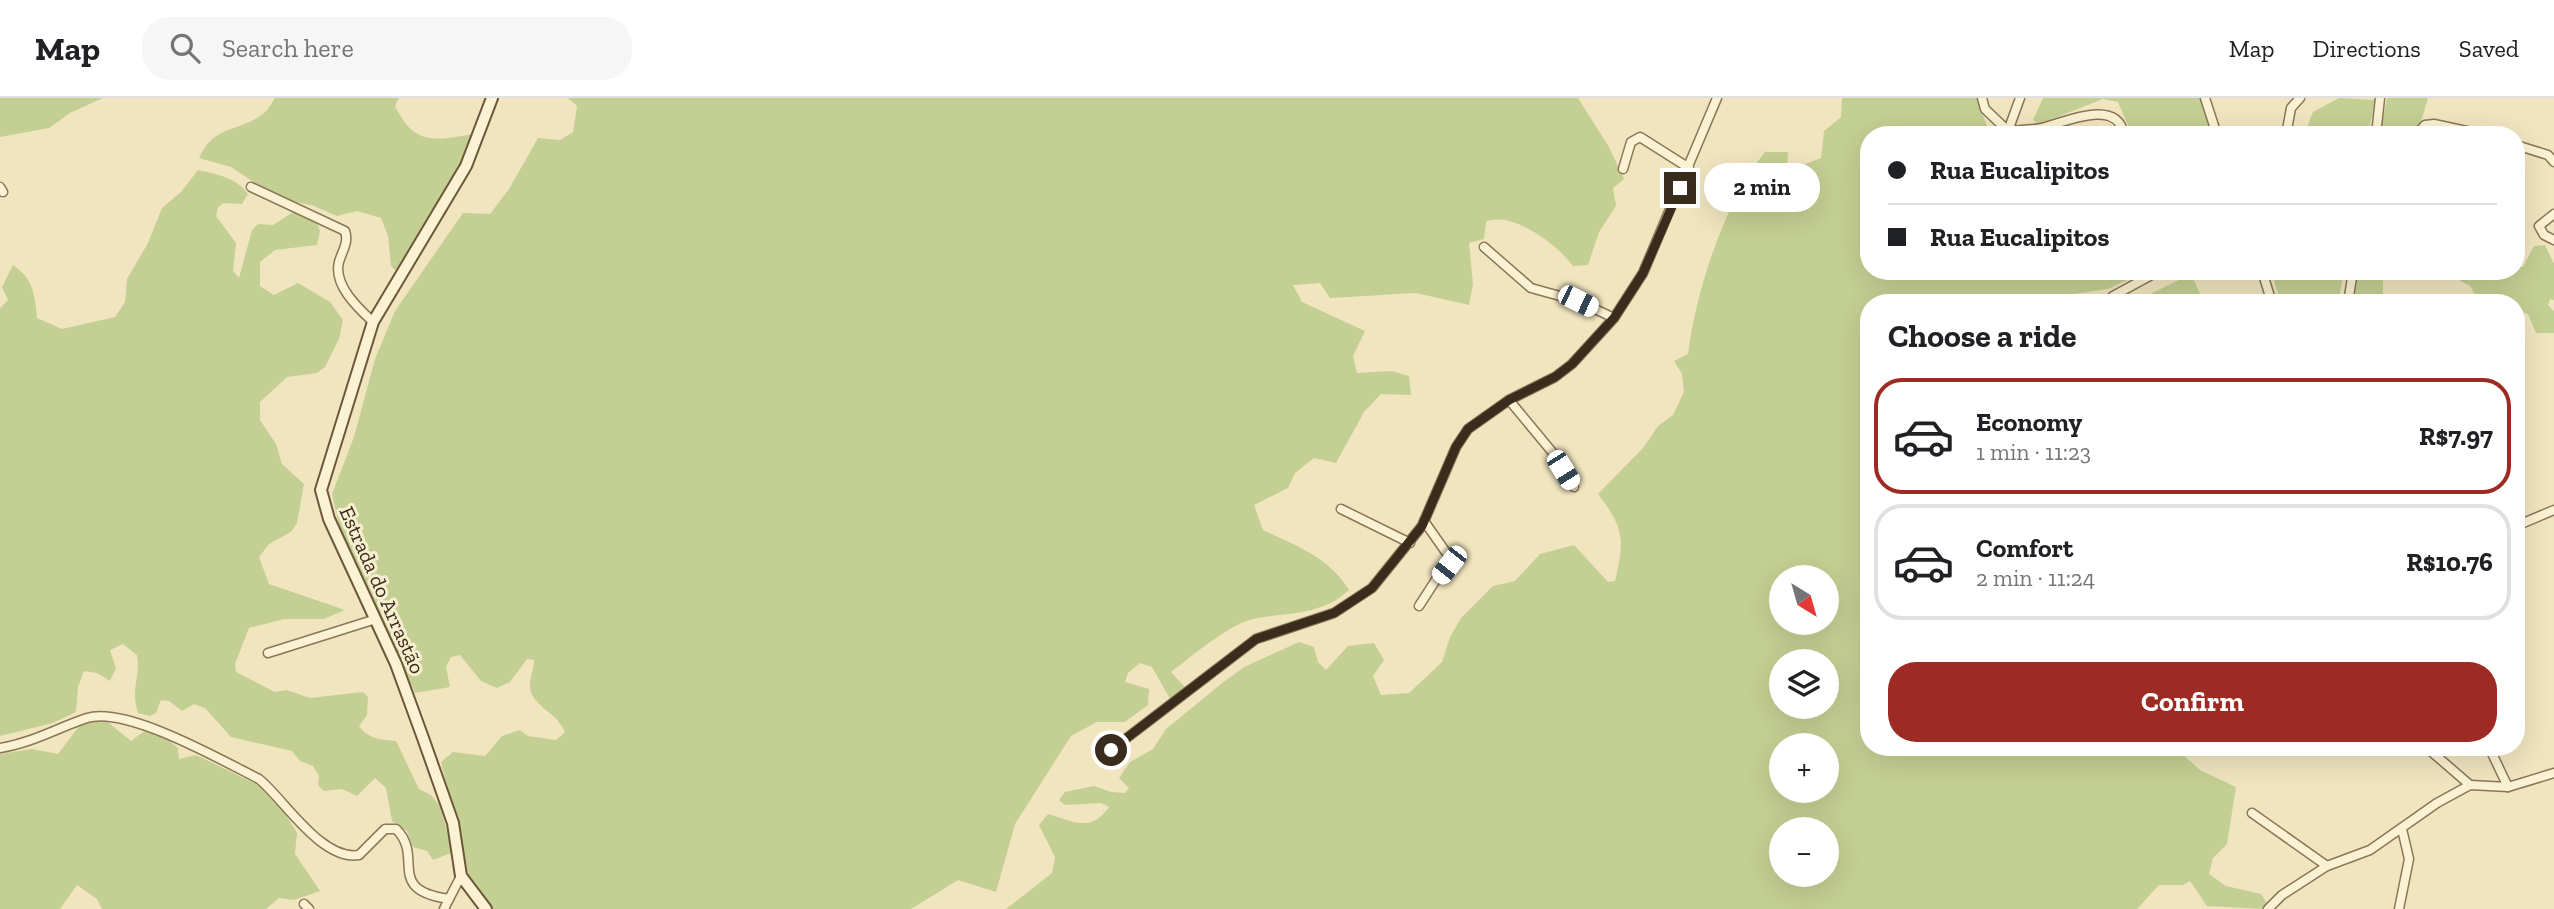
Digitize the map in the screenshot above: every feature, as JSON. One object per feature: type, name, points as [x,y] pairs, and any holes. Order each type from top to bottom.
[{"type":"street","name":"Estrada do Arrastão","points":[[486,909],[461,876],[453,823],[396,664],[329,519],[321,490],[373,322],[466,166],[492,98]]},
{"type":"street","points":[[1111,750],[1256,639],[1334,613],[1372,588],[1410,543],[1424,521],[1456,447],[1468,429],[1509,400],[1555,377],[1572,364],[1614,318],[1643,273],[1717,98]]},
{"type":"street","points":[[1982,98],[1985,109],[2003,126]]},
{"type":"street","points":[[2010,126],[2020,98]]},
{"type":"street","points":[[2205,98],[2214,126]]},
{"type":"street","points":[[2288,126],[2291,108],[2300,98]]},
{"type":"street","points":[[2377,126],[2381,98]]},
{"type":"street","points":[[2045,126],[2092,111],[2107,110],[2116,115],[2120,126]]},
{"type":"street","points":[[2424,126],[2443,126]]},
{"type":"street","points":[[1623,169],[1631,142],[1640,137],[1689,168]]},
{"type":"street","points":[[2525,148],[2548,155],[2554,162]]},
{"type":"street","points":[[251,187],[345,231],[347,241],[338,265],[340,279],[360,310],[373,322]]},
{"type":"street","points":[[2554,214],[2539,226],[2544,235],[2554,240]]},
{"type":"street","points":[[1484,247],[1531,288],[1578,301],[1614,318]]},
{"type":"street","points":[[2117,294],[2142,280]]},
{"type":"street","points":[[1509,400],[1553,453],[1574,487]]},
{"type":"street","points":[[1341,509],[1410,543]]},
{"type":"street","points":[[2525,522],[2554,510]]},
{"type":"street","points":[[1419,606],[1450,558],[1424,521]]},
{"type":"street","points":[[268,653],[376,620]]},
{"type":"street","points":[[0,748],[20,745],[88,718],[132,720],[259,779],[275,792],[301,827],[347,855],[359,855],[386,830],[392,828],[403,839],[416,888],[425,896],[449,900]]},
{"type":"street","points":[[2436,756],[2470,785]]},
{"type":"street","points":[[2493,756],[2508,787]]},
{"type":"street","points":[[2268,909],[2282,895],[2327,866],[2370,850],[2437,803],[2470,785],[2508,787],[2554,772]]},
{"type":"street","points":[[2252,813],[2327,866]]},
{"type":"street","points":[[2399,909],[2409,859],[2402,829]]},
{"type":"street","points":[[444,909],[461,876]]},
{"type":"green space","points":[[0,98],[103,98],[70,113],[49,128],[0,137]]},
{"type":"green space","points":[[275,98],[399,98],[395,106],[410,129],[427,138],[474,134],[449,187],[396,271],[391,266],[388,236],[381,218],[357,211],[337,216],[314,206],[278,198],[231,167],[199,158],[213,139],[257,118]]},
{"type":"green space","points":[[568,98],[1578,98],[1609,147],[1624,179],[1613,188],[1616,206],[1599,232],[1588,265],[1573,266],[1546,240],[1521,225],[1497,220],[1486,222],[1484,239],[1469,243],[1473,284],[1469,305],[1416,293],[1330,298],[1320,283],[1293,285],[1302,302],[1365,331],[1353,356],[1357,373],[1392,371],[1409,376],[1411,395],[1381,394],[1364,412],[1336,463],[1314,458],[1295,473],[1288,488],[1254,505],[1263,530],[1322,561],[1349,590],[1316,609],[1253,619],[1222,634],[1171,672],[1191,694],[1178,704],[1169,697],[1152,667],[1140,663],[1128,673],[1125,682],[1149,689],[1148,705],[1125,722],[1097,722],[1071,736],[1015,824],[996,892],[958,880],[911,909],[492,909],[470,882],[441,762],[453,752],[485,756],[502,736],[520,730],[528,736],[556,740],[565,732],[557,719],[532,695],[530,685],[534,660],[527,659],[510,682],[497,688],[481,681],[460,655],[451,657],[446,667],[450,687],[415,693],[344,548],[332,494],[354,437],[375,359],[395,311],[463,213],[490,214],[509,189],[538,138],[560,140],[573,132],[577,106]]},
{"type":"green space","points":[[1842,98],[1980,98],[1979,106],[1987,126],[1860,126],[1860,280],[2127,280],[2108,289],[2073,294],[1860,294],[1860,756],[2184,756],[2200,770],[2236,787],[2227,844],[2213,858],[2209,874],[2226,886],[2261,894],[2267,903],[2263,909],[2207,906],[2190,881],[2183,885],[2159,885],[2137,909],[1006,909],[1052,873],[1055,857],[1039,825],[1048,814],[1089,823],[1109,807],[1101,803],[1065,805],[1059,800],[1065,792],[1094,786],[1111,792],[1125,793],[1129,788],[1119,778],[1130,762],[1153,749],[1166,729],[1244,667],[1299,642],[1314,647],[1318,662],[1326,670],[1348,646],[1374,643],[1384,660],[1373,676],[1381,695],[1409,693],[1442,662],[1450,637],[1461,618],[1493,586],[1515,581],[1540,554],[1574,545],[1608,582],[1615,581],[1620,554],[1620,534],[1613,516],[1598,494],[1643,448],[1658,426],[1673,415],[1684,392],[1682,374],[1674,361],[1688,354],[1705,275],[1737,196],[1765,152],[1788,152],[1787,168],[1798,177],[1809,181],[1805,164],[1821,158],[1824,131],[1841,117]]},
{"type":"green space","points":[[2043,98],[2200,98],[2208,126],[2128,126],[2118,102],[2103,99],[2039,124],[2033,120]]},
{"type":"green space","points":[[2339,98],[2375,100],[2370,126],[2308,126],[2313,112]]},
{"type":"green space","points":[[2387,98],[2428,98],[2420,126],[2382,126]]},
{"type":"green space","points":[[198,170],[232,180],[248,194],[242,204],[224,203],[218,207],[216,216],[236,243],[233,271],[239,278],[252,230],[258,224],[273,225],[295,211],[315,217],[320,231],[317,245],[275,250],[260,262],[260,286],[274,295],[298,283],[330,302],[343,320],[339,339],[325,367],[317,373],[287,377],[260,402],[260,420],[276,444],[282,464],[304,484],[297,523],[291,532],[269,544],[259,557],[269,584],[345,610],[324,619],[284,619],[249,628],[235,664],[236,672],[275,692],[287,690],[310,698],[363,692],[368,697],[367,715],[359,726],[371,736],[396,741],[419,789],[431,795],[440,806],[453,852],[433,860],[427,851],[413,847],[407,831],[392,821],[386,788],[375,778],[357,796],[342,789],[324,791],[318,785],[319,776],[313,766],[300,761],[292,751],[231,737],[205,708],[194,704],[182,711],[169,701],[161,700],[156,713],[150,716],[138,713],[135,697],[137,655],[123,644],[110,650],[116,668],[110,681],[97,673],[84,671],[78,687],[76,712],[53,723],[0,736],[0,308],[8,300],[2,287],[13,265],[25,276],[32,288],[37,318],[62,329],[115,317],[125,302],[127,279],[148,243],[162,208],[181,192]]},
{"type":"green space","points":[[2545,245],[2554,264],[2554,300],[2550,299],[2548,305],[2554,311],[2554,333],[2536,333],[2528,314],[2525,313],[2525,294],[2475,294],[2470,286],[2459,280],[2525,280],[2525,263],[2534,246]]},
{"type":"green space","points":[[2179,280],[2194,280],[2200,294],[2150,294]]},
{"type":"green space","points":[[2274,280],[2342,280],[2340,294],[2278,294]]},
{"type":"green space","points":[[2357,280],[2383,280],[2383,294],[2355,294]]},
{"type":"green space","points":[[104,719],[131,741],[146,730],[166,738],[178,748],[179,759],[196,755],[271,791],[297,833],[295,854],[320,891],[294,900],[279,898],[266,909],[102,909],[97,899],[77,885],[60,909],[0,909],[0,754],[32,749],[58,754],[83,721]]},
{"type":"route","points":[[1111,750],[1256,639],[1334,613],[1372,588],[1403,553],[1422,526],[1456,447],[1468,429],[1509,400],[1555,377],[1572,364],[1614,318],[1643,273],[1680,188]]}]
